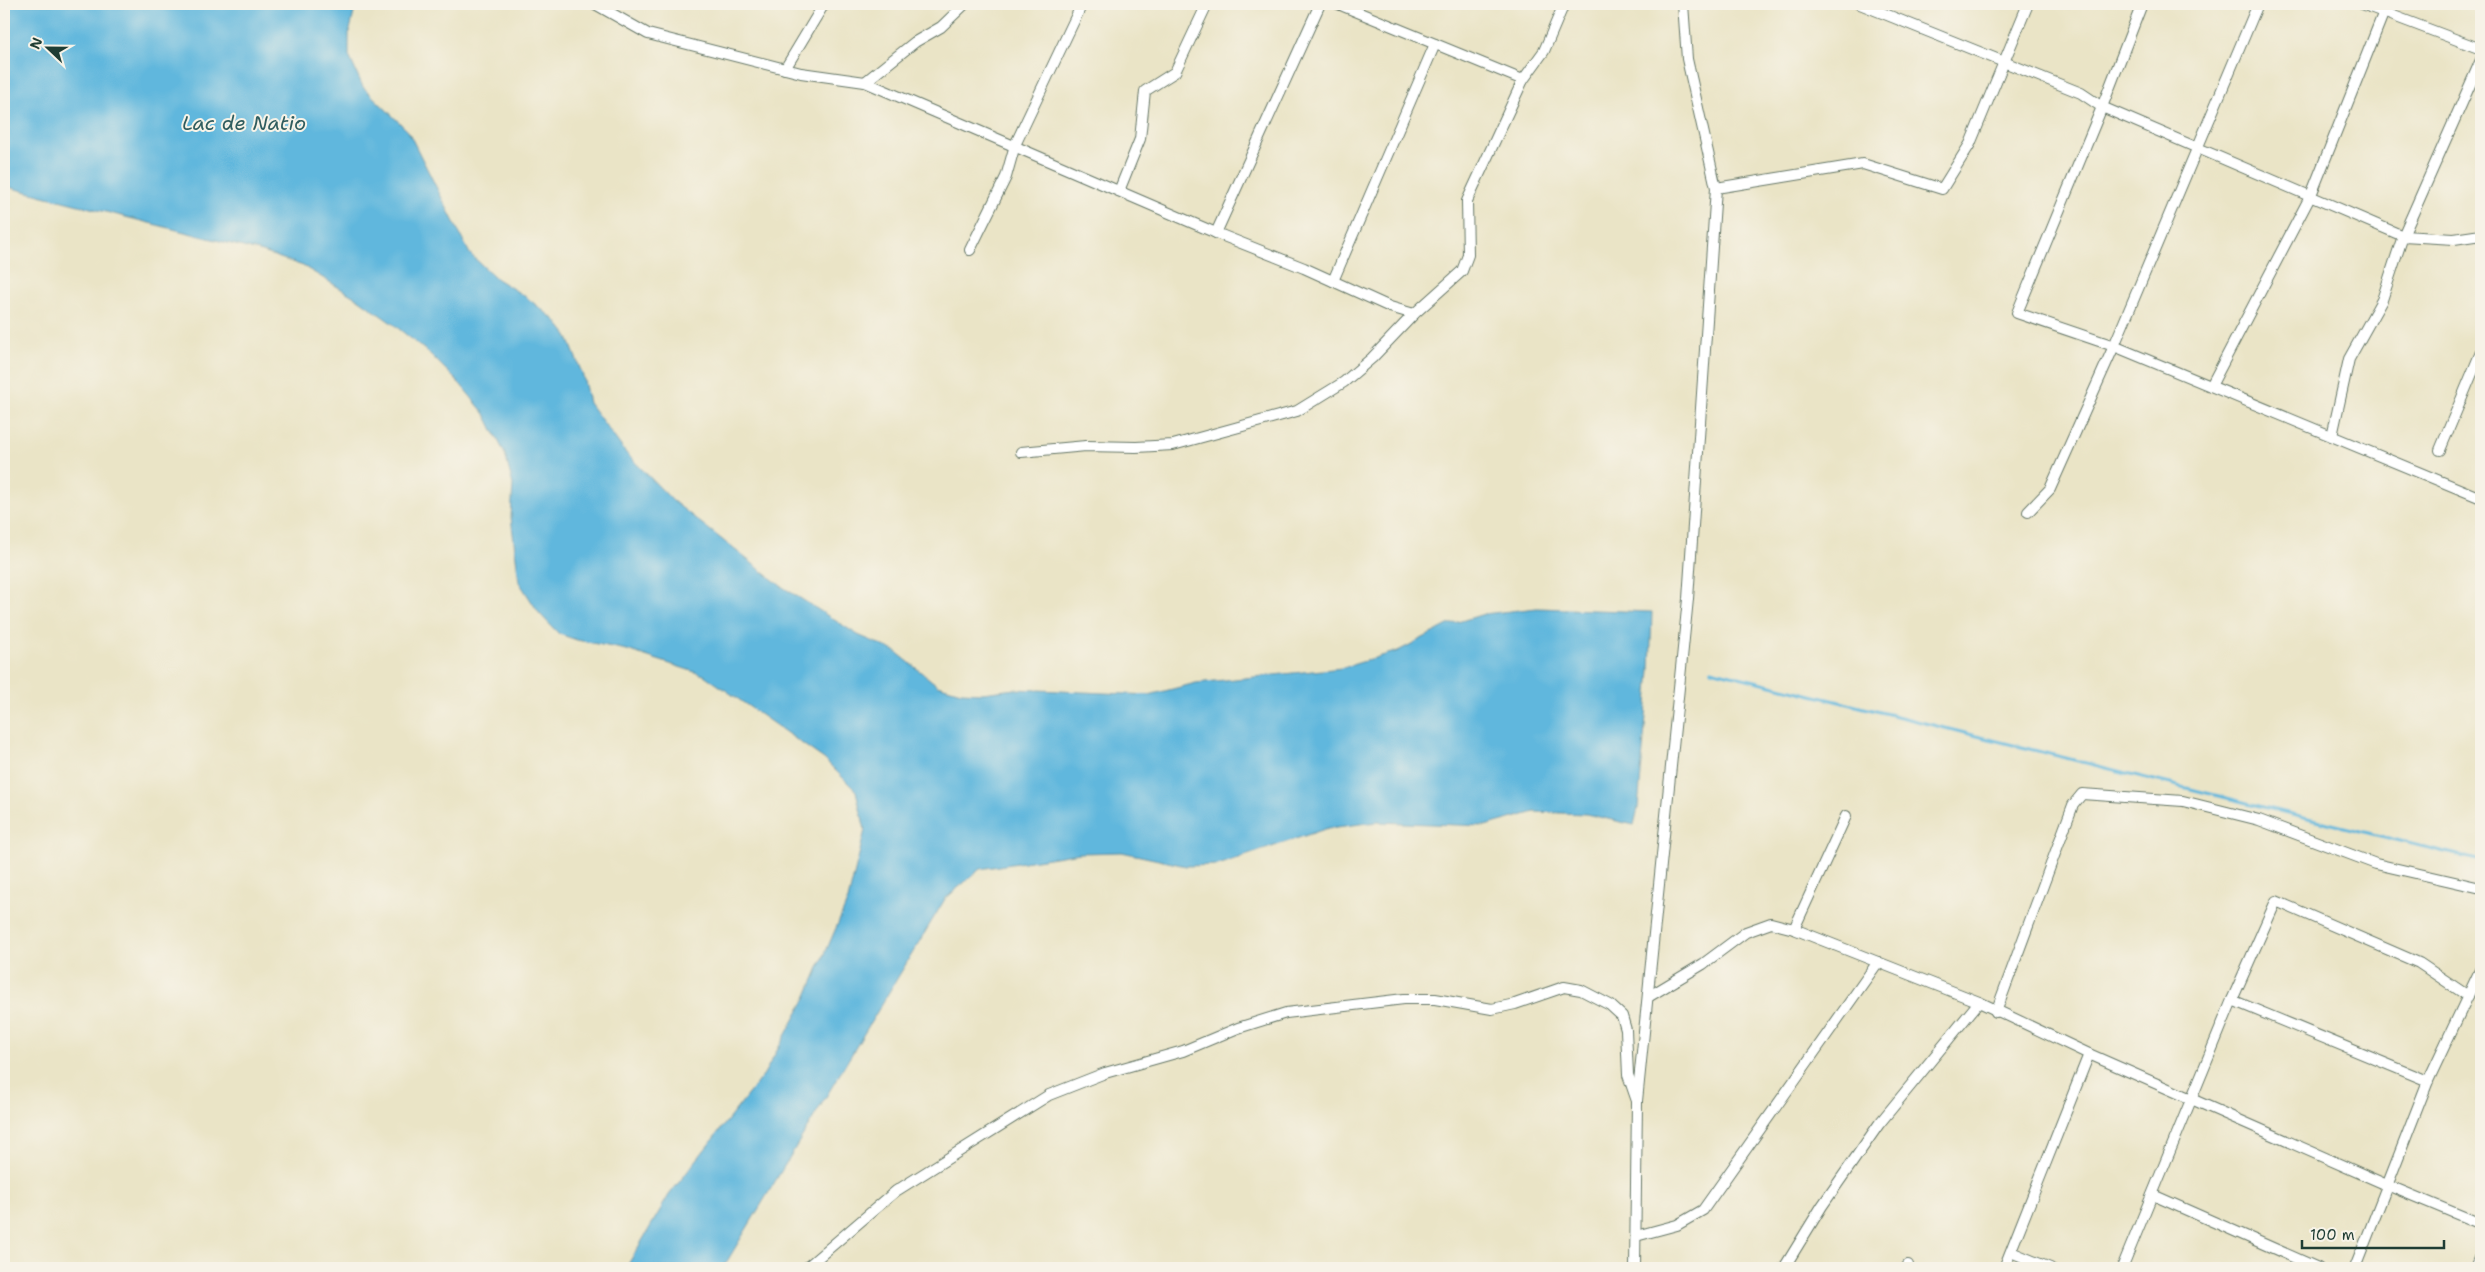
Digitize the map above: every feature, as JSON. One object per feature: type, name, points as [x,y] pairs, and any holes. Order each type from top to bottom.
[{"type":"street","points":[[595,4],[648,34],[801,73],[865,82],[1390,307],[1414,314]]},
{"type":"street","points":[[785,69],[824,4]]},
{"type":"street","points":[[865,82],[916,42],[941,27],[965,4]]},
{"type":"street","points":[[970,250],[1006,177],[1015,145],[1082,4]]},
{"type":"street","points":[[1119,191],[1140,139],[1145,92],[1175,72],[1207,4]]},
{"type":"street","points":[[1216,233],[1320,4]]},
{"type":"street","points":[[1338,4],[1523,80]]},
{"type":"street","points":[[1021,452],[1086,446],[1136,447],[1173,445],[1298,411],[1344,382],[1372,358],[1414,314],[1462,271],[1468,255],[1467,201],[1523,80],[1544,51],[1564,4]]},
{"type":"street","points":[[1635,1268],[1637,1102],[1688,599],[1716,188],[1687,59],[1683,4]]},
{"type":"street","points":[[1860,4],[2081,93],[2102,107],[2198,150],[2311,195],[2404,236],[2454,239],[2481,235]]},
{"type":"street","points":[[1716,188],[1863,164],[1942,189],[1970,144],[2028,4]]},
{"type":"street","points":[[2142,4],[2102,107],[2017,313],[2114,346],[2481,498]]},
{"type":"street","points":[[2028,512],[2050,489],[2114,346],[2258,4]]},
{"type":"street","points":[[2362,4],[2385,8],[2481,49]]},
{"type":"street","points":[[2211,386],[2311,195],[2385,8]]},
{"type":"street","points":[[1333,281],[1435,44]]},
{"type":"street","points":[[2332,436],[2349,359],[2382,300],[2404,236],[2481,60]]},
{"type":"street","points":[[2440,450],[2481,352]]},
{"type":"street","points":[[1996,1012],[2073,805],[2082,794],[2183,801],[2259,820],[2376,864],[2481,888]]},
{"type":"street","points":[[1794,929],[1846,816]]},
{"type":"street","points":[[2122,1268],[2232,1000],[2276,901],[2419,963],[2468,996]]},
{"type":"street","points":[[1648,997],[1696,968],[1746,932],[1771,923],[1794,929],[1979,1002],[1996,1012],[2090,1054],[2387,1185],[2481,1224]]},
{"type":"street","points":[[1636,1236],[1677,1225],[1703,1210],[1878,962]]},
{"type":"street","points":[[2355,1268],[2428,1081],[2481,968]]},
{"type":"street","points":[[806,1268],[896,1191],[1049,1095],[1105,1073],[1183,1051],[1238,1028],[1286,1013],[1404,999],[1435,998],[1492,1009],[1515,1004],[1564,987],[1581,990],[1610,1005],[1622,1016],[1626,1030],[1628,1075],[1637,1102]]},
{"type":"street","points":[[2232,1000],[2428,1081]]},
{"type":"street","points":[[1784,1268],[1822,1206],[1879,1124],[1979,1002]]},
{"type":"street","points":[[2004,1268],[2090,1054]]},
{"type":"street","points":[[2153,1195],[2318,1268]]},
{"type":"street","points":[[2010,1252],[2050,1268]]},
{"type":"street","points":[[2476,1268],[2481,1256]]},
{"type":"water","name":"Lac de Natio","points":[[4,4],[356,4],[349,34],[349,56],[363,87],[408,131],[470,254],[497,279],[526,297],[555,320],[567,335],[583,376],[589,403],[626,453],[673,501],[781,586],[858,635],[895,651],[937,685],[961,692],[982,693],[1015,689],[1149,695],[1196,683],[1342,668],[1398,651],[1448,625],[1484,614],[1537,608],[1652,612],[1650,670],[1638,808],[1634,825],[1586,814],[1535,812],[1485,826],[1377,822],[1328,828],[1218,865],[1186,866],[1122,852],[1080,853],[980,869],[945,899],[723,1268],[626,1268],[669,1195],[764,1074],[806,998],[848,900],[865,830],[856,791],[824,759],[704,675],[627,650],[577,640],[559,634],[539,613],[519,582],[511,517],[513,485],[505,454],[485,414],[461,385],[430,354],[358,299],[303,266],[263,252],[4,186]]},
{"type":"waterway","points":[[1711,670],[2481,861]]}]
